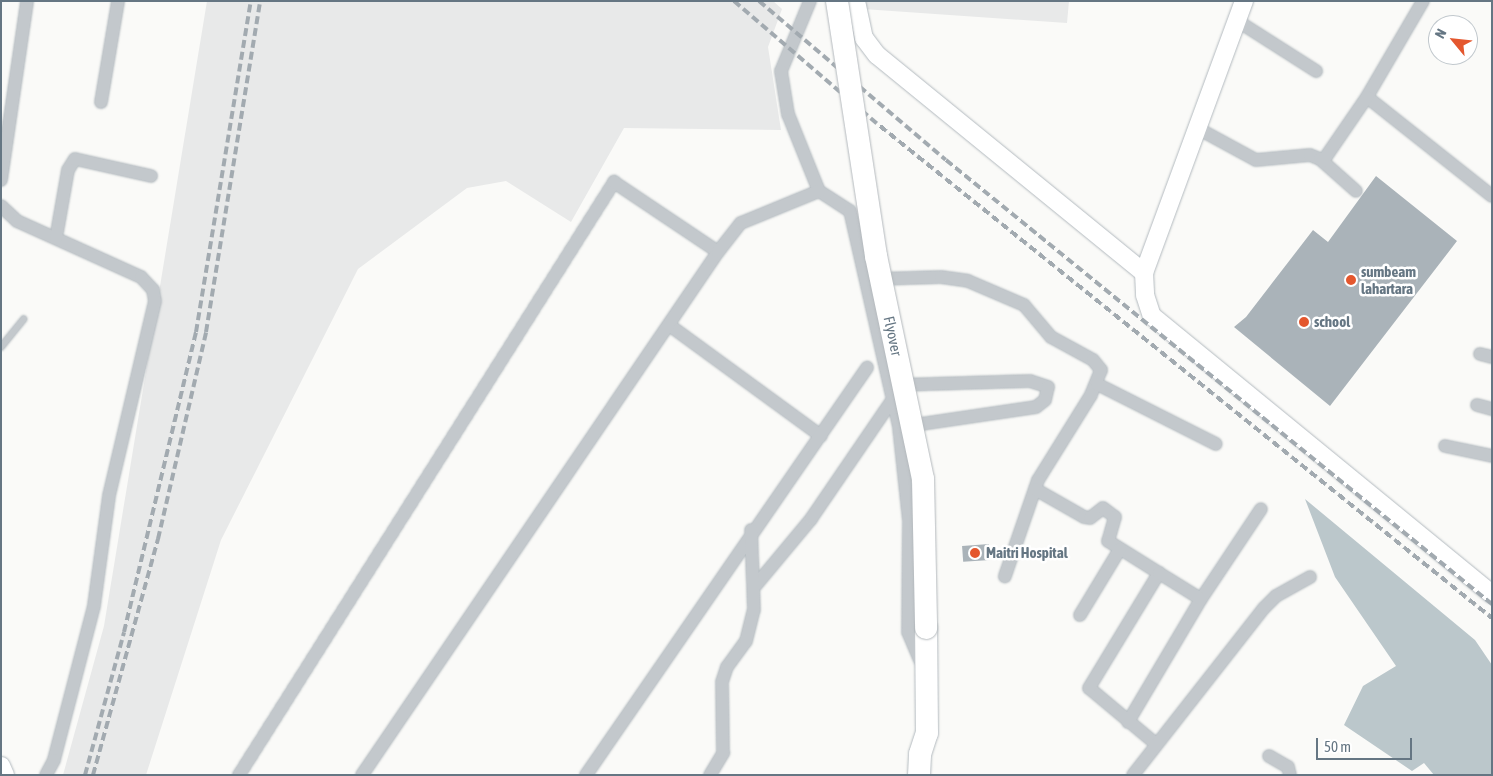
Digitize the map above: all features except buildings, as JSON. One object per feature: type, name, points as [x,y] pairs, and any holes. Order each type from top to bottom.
[{"type":"highway","name":"Flyover","points":[[838,1],[876,256],[922,469],[927,733]]},
{"type":"highway","points":[[919,775],[920,754],[927,733]]},
{"type":"highway","points":[[927,733],[935,754],[935,775]]},
{"type":"street","points":[[1,180],[27,1]]},
{"type":"street","points":[[101,102],[118,1]]},
{"type":"street","points":[[810,1],[781,71],[788,114],[819,191],[850,211],[899,427],[909,521],[908,632],[926,673]]},
{"type":"street","points":[[856,1],[864,38],[877,55],[1144,272]]},
{"type":"street","points":[[1244,1],[1144,272],[1145,296],[1152,316],[1492,594]]},
{"type":"street","points":[[1323,161],[1367,97],[1423,1]]},
{"type":"street","points":[[1236,20],[1316,71]]},
{"type":"street","points":[[1367,97],[1492,196]]},
{"type":"street","points":[[1197,128],[1256,160],[1310,155],[1323,161],[1356,191]]},
{"type":"street","points":[[56,238],[68,170],[75,160],[152,176]]},
{"type":"street","points":[[239,775],[614,182],[718,252]]},
{"type":"street","points":[[362,775],[718,252],[741,223],[819,191]]},
{"type":"street","points":[[1,206],[8,216],[141,277],[148,282],[155,301],[109,496],[94,606],[54,760],[46,775]]},
{"type":"street","points":[[864,279],[954,278],[1024,306],[1051,337],[1099,365],[1101,374],[1097,384],[1054,450],[1035,488],[1005,576]]},
{"type":"street","points":[[669,325],[821,436]]},
{"type":"street","points":[[586,775],[751,530],[821,436],[867,367]]},
{"type":"street","points":[[890,385],[1030,381],[1048,388],[1044,400],[1036,407],[899,427]]},
{"type":"street","points":[[1097,384],[1216,444]]},
{"type":"street","points":[[756,584],[811,519],[893,399]]},
{"type":"street","points":[[1477,405],[1492,409]]},
{"type":"street","points":[[1445,446],[1492,456]]},
{"type":"street","points":[[1035,488],[1084,517],[1090,518],[1103,508],[1115,517],[1108,541],[1201,599]]},
{"type":"street","points":[[1128,722],[1201,599],[1261,509]]},
{"type":"street","points":[[710,775],[722,753],[722,682],[751,626],[756,584],[751,530]]},
{"type":"street","points":[[1080,615],[1120,549]]},
{"type":"street","points":[[1156,744],[1089,688],[1159,573]]},
{"type":"street","points":[[1133,775],[1264,608],[1276,596],[1310,577]]},
{"type":"street","points":[[1269,756],[1288,767],[1290,775]]},
{"type":"street","points":[[1,766],[6,775]]},
{"type":"lane","points":[[1,347],[24,319]]},
{"type":"shaded area","points":[[207,1],[773,1],[782,9],[768,47],[781,130],[624,128],[571,222],[506,181],[467,188],[358,269],[221,540],[146,775],[63,775],[104,626]]},
{"type":"shaded area","points":[[863,1],[1069,1],[1067,23],[863,9]]},
{"type":"shaded area","points":[[1305,499],[1475,640],[1492,665],[1492,775],[1434,775],[1424,763],[1412,771],[1344,725],[1363,686],[1396,666],[1335,577]]},
{"type":"railway","points":[[85,775],[124,632],[196,332],[251,1]]},
{"type":"railway","points":[[93,775],[158,539],[206,332],[260,1]]},
{"type":"railway","points":[[734,1],[880,126],[1492,618]]},
{"type":"railway","points":[[759,1],[946,160],[1492,604]]},
{"type":"place","name":"sumbeam lahartara","points":[[1351,280]]},
{"type":"place","name":"school","points":[[1304,322]]},
{"type":"place","name":"Maitri Hospital","points":[[975,553]]}]
